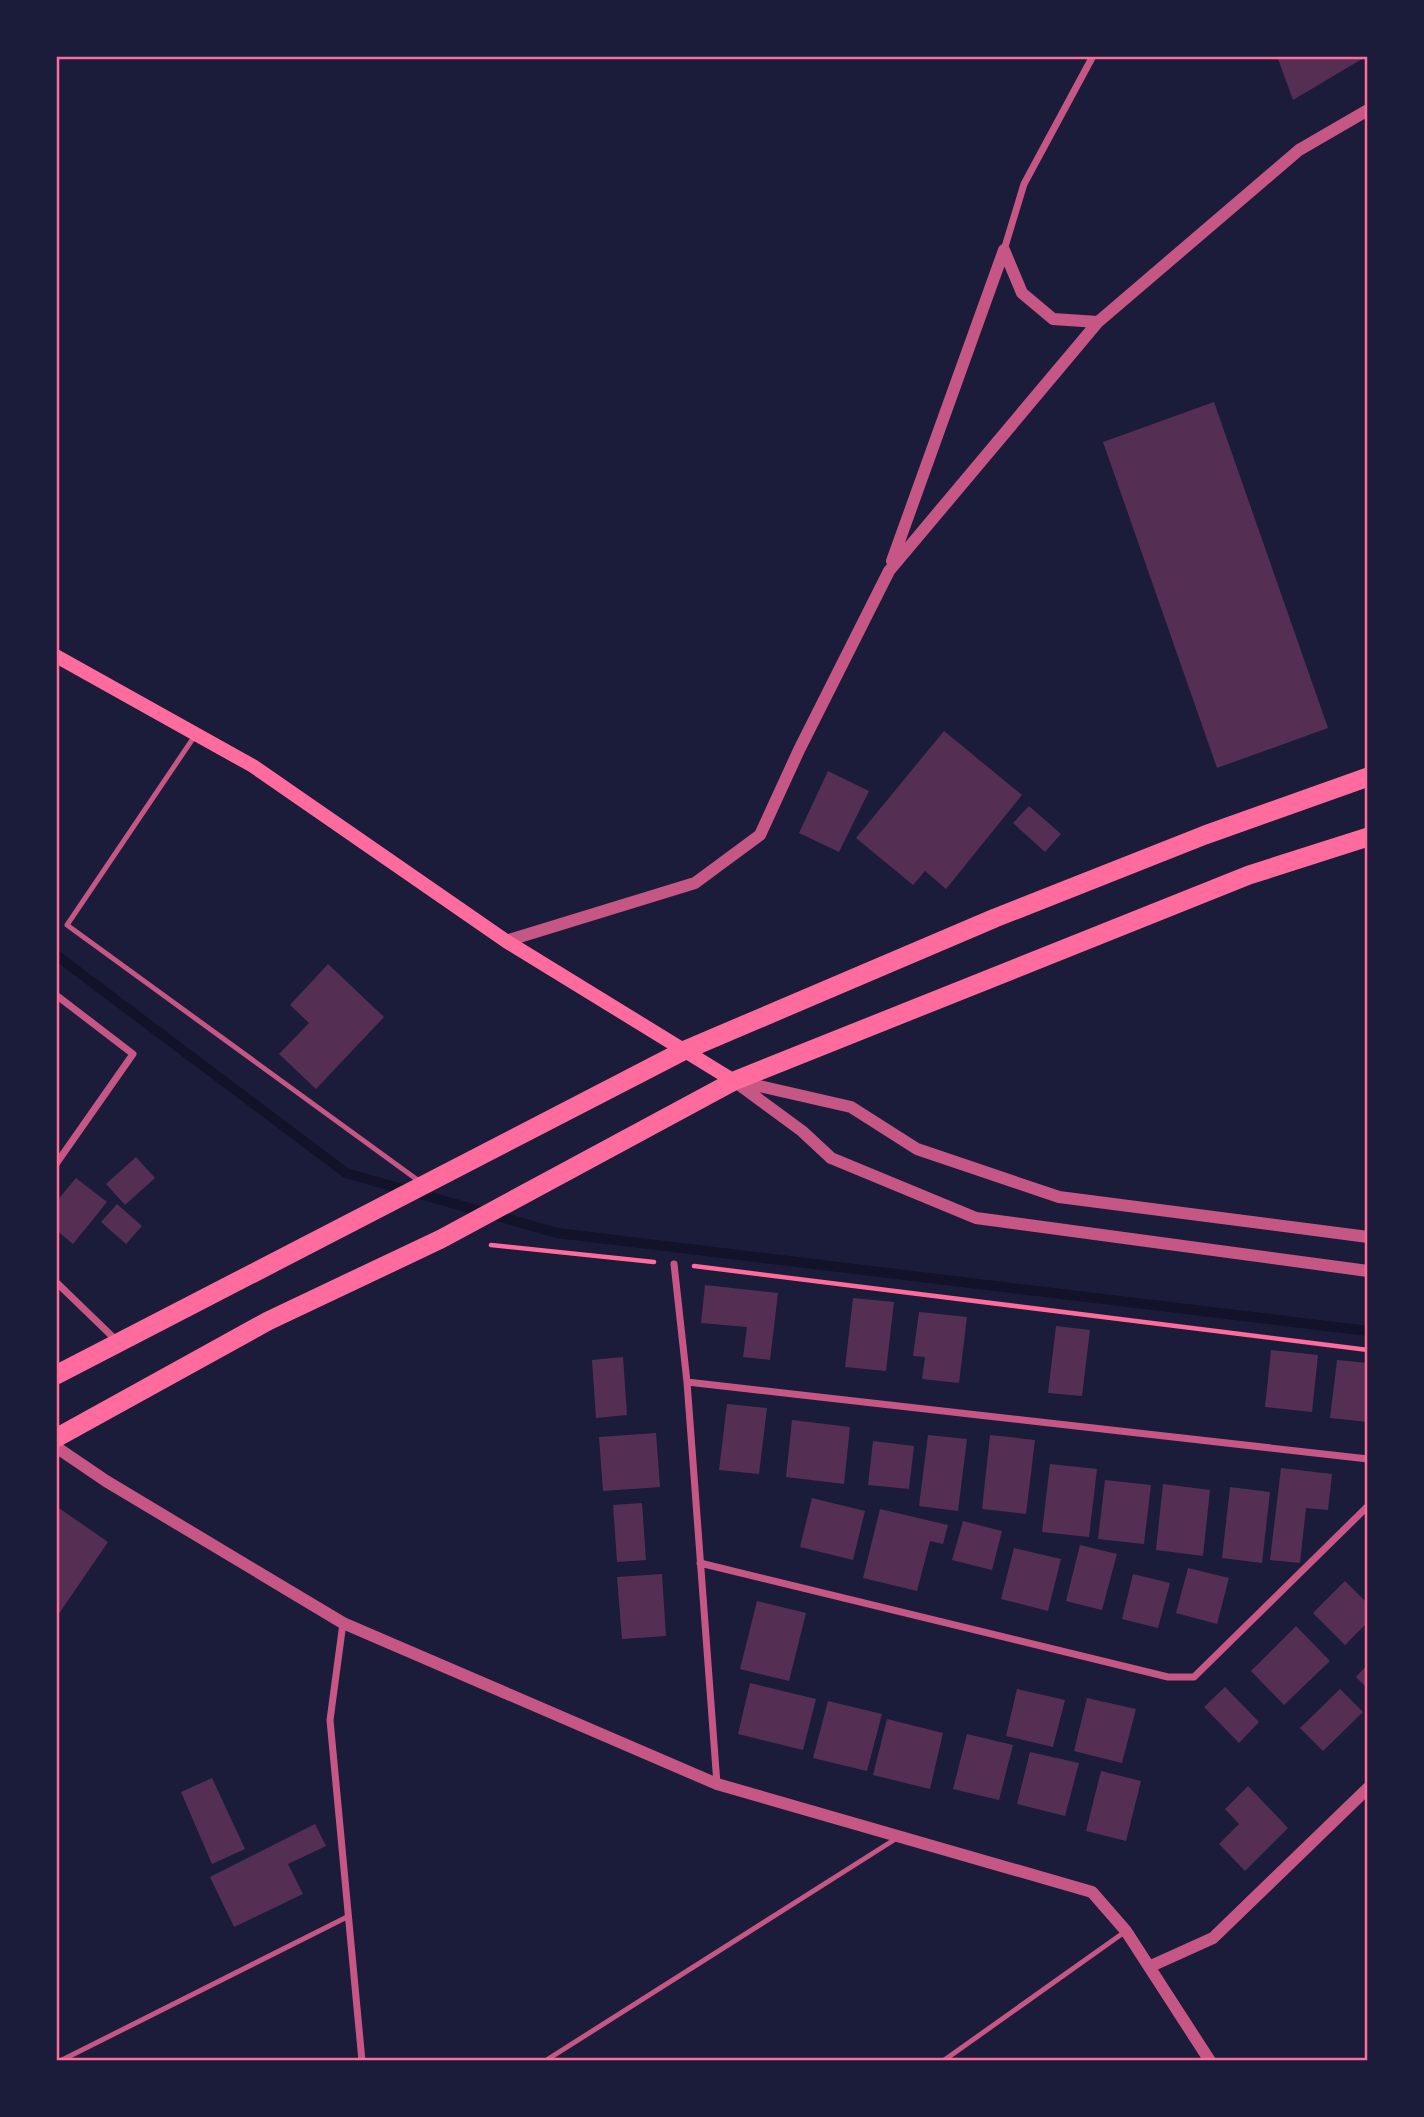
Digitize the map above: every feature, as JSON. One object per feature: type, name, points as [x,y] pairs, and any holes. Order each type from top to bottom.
[{"type":"highway","points":[[56,1375],[117,1341],[683,1051],[995,918],[1205,835],[1368,777]]},
{"type":"highway","points":[[56,1438],[268,1321],[441,1239],[734,1081],[1250,875],[1368,837]]},
{"type":"main road","points":[[56,656],[253,766],[506,941],[734,1081]]},
{"type":"street","points":[[506,941],[695,883],[760,835],[799,750],[889,571],[1004,250],[1024,184],[1093,56]]},
{"type":"street","points":[[889,571],[1098,322],[1299,150],[1368,110]]},
{"type":"street","points":[[1004,250],[1022,293],[1053,319],[1098,322]]},
{"type":"street","points":[[56,995],[133,1054],[56,1164]]},
{"type":"street","points":[[734,1081],[851,1107],[917,1149],[1059,1197],[1368,1237]]},
{"type":"street","points":[[734,1081],[802,1131],[831,1158],[976,1218],[1368,1271]]},
{"type":"street","points":[[674,1264],[687,1382],[717,1784]]},
{"type":"street","points":[[56,1282],[117,1341]]},
{"type":"street","points":[[687,1382],[1368,1459]]},
{"type":"street","points":[[56,1447],[106,1481],[343,1623],[717,1784],[1092,1892],[1126,1931],[1151,1966],[1210,2061]]},
{"type":"street","points":[[701,1563],[1168,1677],[1194,1677],[1368,1506]]},
{"type":"street","points":[[343,1623],[330,1720],[362,2061]]},
{"type":"street","points":[[1151,1966],[1213,1938],[1368,1788]]},
{"type":"lane","points":[[196,734],[67,925],[424,1184]]},
{"type":"lane","points":[[545,2061],[900,1836]]},
{"type":"lane","points":[[60,2061],[349,1916]]},
{"type":"lane","points":[[943,2061],[1126,1931]]},
{"type":"path","points":[[491,1245],[674,1264],[1368,1350]]},
{"type":"building","points":[[1277,56],[1367,56],[1293,100]]},
{"type":"building","points":[[1214,402],[1328,728],[1217,768],[1103,442]]},
{"type":"building","points":[[944,731],[1022,795],[946,889],[925,871],[913,885],[856,838]]},
{"type":"building","points":[[828,771],[869,791],[839,852],[799,833]]},
{"type":"building","points":[[1029,806],[1061,834],[1045,852],[1013,823]]},
{"type":"building","points":[[328,964],[384,1017],[316,1089],[279,1054],[309,1023],[290,1005]]},
{"type":"building","points":[[136,1157],[155,1178],[125,1205],[106,1184]]},
{"type":"building","points":[[76,1178],[107,1202],[73,1244],[56,1230],[56,1202]]},
{"type":"building","points":[[117,1204],[142,1226],[126,1244],[101,1222]]},
{"type":"building","points":[[705,1285],[778,1293],[770,1360],[743,1357],[747,1327],[701,1323]]},
{"type":"building","points":[[853,1298],[894,1302],[886,1371],[845,1367]]},
{"type":"building","points":[[919,1312],[967,1317],[959,1383],[922,1379],[925,1357],[913,1356]]},
{"type":"building","points":[[1056,1326],[1090,1330],[1082,1396],[1048,1393]]},
{"type":"building","points":[[1271,1350],[1318,1355],[1312,1412],[1265,1407]]},
{"type":"building","points":[[623,1357],[627,1415],[596,1418],[592,1360]]},
{"type":"building","points":[[1337,1360],[1368,1363],[1368,1422],[1330,1418]]},
{"type":"building","points":[[727,1404],[767,1408],[759,1474],[719,1470]]},
{"type":"building","points":[[792,1420],[850,1427],[844,1484],[786,1477]]},
{"type":"building","points":[[656,1433],[660,1487],[603,1491],[599,1437]]},
{"type":"building","points":[[928,1435],[967,1439],[958,1511],[919,1506]]},
{"type":"building","points":[[990,1435],[1035,1440],[1026,1514],[982,1509]]},
{"type":"building","points":[[873,1441],[914,1446],[909,1489],[868,1485]]},
{"type":"building","points":[[1050,1464],[1097,1469],[1089,1537],[1042,1532]]},
{"type":"building","points":[[1281,1468],[1332,1474],[1328,1510],[1306,1508],[1300,1563],[1270,1560]]},
{"type":"building","points":[[1105,1480],[1151,1485],[1144,1544],[1098,1539]]},
{"type":"building","points":[[1163,1484],[1210,1490],[1203,1556],[1156,1550]]},
{"type":"building","points":[[1230,1487],[1270,1492],[1262,1563],[1222,1558]]},
{"type":"building","points":[[812,1498],[865,1511],[853,1560],[800,1547]]},
{"type":"building","points":[[642,1503],[646,1560],[617,1562],[613,1505]]},
{"type":"building","points":[[56,1506],[108,1542],[56,1618]]},
{"type":"building","points":[[880,1509],[948,1525],[943,1544],[930,1541],[917,1591],[863,1578]]},
{"type":"building","points":[[963,1521],[1002,1531],[992,1570],[952,1560]]},
{"type":"building","points":[[1080,1545],[1117,1554],[1102,1610],[1066,1601]]},
{"type":"building","points":[[1014,1548],[1061,1559],[1048,1611],[1001,1599]]},
{"type":"building","points":[[1188,1568],[1229,1578],[1217,1624],[1176,1613]]},
{"type":"building","points":[[662,1574],[666,1636],[622,1639],[617,1577]]},
{"type":"building","points":[[1133,1574],[1170,1583],[1158,1628],[1122,1619]]},
{"type":"building","points":[[1345,1581],[1368,1604],[1368,1622],[1345,1645],[1313,1613]]},
{"type":"building","points":[[757,1601],[806,1613],[789,1681],[740,1669]]},
{"type":"building","points":[[1296,1626],[1330,1661],[1284,1705],[1251,1671]]},
{"type":"building","points":[[1368,1664],[1368,1689],[1356,1677]]},
{"type":"building","points":[[750,1683],[816,1699],[803,1750],[738,1734]]},
{"type":"building","points":[[1225,1687],[1259,1722],[1239,1743],[1204,1707]]},
{"type":"building","points":[[1017,1689],[1065,1700],[1053,1747],[1006,1736]]},
{"type":"building","points":[[1340,1689],[1363,1712],[1323,1751],[1300,1728]]},
{"type":"building","points":[[1087,1698],[1136,1709],[1122,1763],[1074,1751]]},
{"type":"building","points":[[828,1701],[882,1714],[867,1771],[813,1758]]},
{"type":"building","points":[[887,1719],[943,1733],[930,1789],[873,1775]]},
{"type":"building","points":[[967,1734],[1013,1745],[999,1800],[953,1789]]},
{"type":"building","points":[[1030,1752],[1079,1763],[1065,1816],[1017,1804]]},
{"type":"building","points":[[1101,1771],[1141,1781],[1126,1841],[1086,1831]]},
{"type":"building","points":[[212,1778],[245,1849],[212,1864],[181,1792]]},
{"type":"building","points":[[1248,1786],[1288,1828],[1245,1871],[1219,1844],[1239,1824],[1225,1809]]},
{"type":"building","points":[[315,1824],[326,1846],[288,1864],[303,1894],[234,1927],[210,1877]]},
{"type":"waterway","points":[[56,955],[346,1173],[557,1233],[1368,1331]]}]
